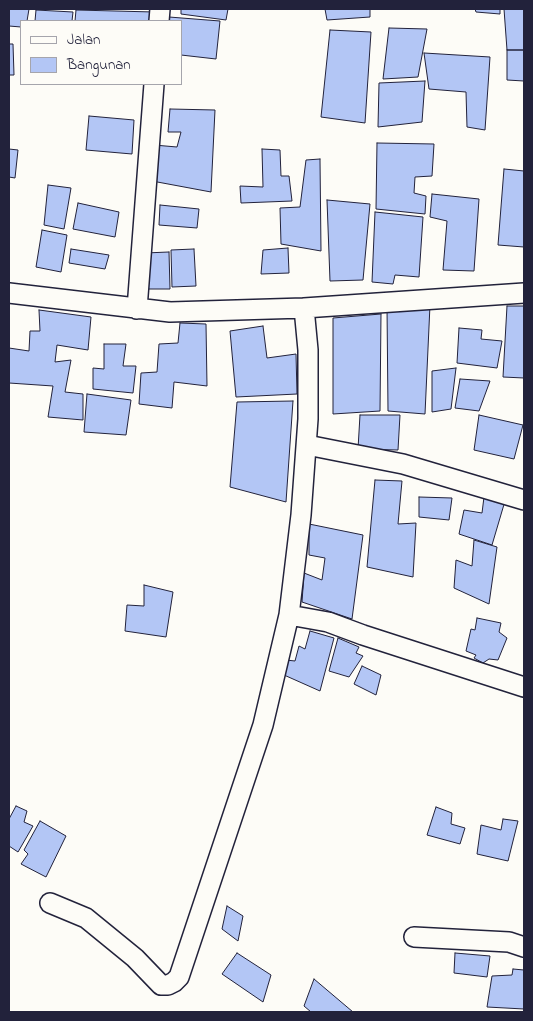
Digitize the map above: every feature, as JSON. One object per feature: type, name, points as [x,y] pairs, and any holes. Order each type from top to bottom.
[{"type":"street","points":[[136,309],[154,85]]},
{"type":"street","points":[[9,294],[170,312],[304,308],[524,293]]},
{"type":"street","points":[[50,903],[92,922],[135,958],[161,985],[168,985],[179,977],[263,725],[289,615],[307,445],[308,350],[304,308]]},
{"type":"street","points":[[307,445],[402,464],[524,500]]},
{"type":"street","points":[[289,615],[328,622],[524,687]]},
{"type":"street","points":[[414,936],[509,942],[524,947]]},
{"type":"building","points":[[9,9],[29,9],[27,20],[20,20],[20,27],[9,26]]},
{"type":"building","points":[[181,9],[228,9],[226,20],[181,14]]},
{"type":"building","points":[[325,9],[370,9],[370,17],[327,20]]},
{"type":"building","points":[[475,9],[500,9],[500,14],[476,12]]},
{"type":"building","points":[[504,9],[524,9],[524,50],[507,50]]},
{"type":"building","points":[[36,10],[73,12],[72,20],[35,20]]},
{"type":"building","points":[[76,10],[154,12],[152,20],[75,20]]},
{"type":"building","points":[[169,17],[220,21],[216,59],[182,55],[182,20],[168,20]]},
{"type":"building","points":[[389,28],[427,29],[418,77],[383,79]]},
{"type":"building","points":[[330,30],[371,32],[365,123],[321,117]]},
{"type":"building","points":[[9,44],[13,44],[14,75],[9,75]]},
{"type":"building","points":[[507,50],[524,50],[524,81],[507,80]]},
{"type":"building","points":[[424,53],[490,57],[485,130],[467,127],[466,92],[429,89]]},
{"type":"building","points":[[425,81],[422,122],[378,127],[379,83]]},
{"type":"building","points":[[170,109],[215,110],[211,192],[152,181],[154,145],[177,147],[181,132],[168,132]]},
{"type":"building","points":[[89,116],[134,120],[132,154],[86,150]]},
{"type":"building","points":[[377,143],[434,144],[432,176],[415,177],[414,193],[426,196],[425,214],[376,209]]},
{"type":"building","points":[[9,149],[18,150],[15,178],[9,177]]},
{"type":"building","points":[[262,149],[280,150],[281,176],[289,176],[292,201],[241,203],[240,186],[263,187]]},
{"type":"building","points":[[320,159],[321,251],[281,244],[280,208],[300,207],[306,160]]},
{"type":"building","points":[[504,169],[524,171],[524,247],[498,245]]},
{"type":"building","points":[[48,185],[71,188],[64,229],[44,225]]},
{"type":"building","points":[[432,194],[479,199],[474,271],[443,270],[447,221],[430,217]]},
{"type":"building","points":[[327,200],[370,204],[363,280],[330,281]]},
{"type":"building","points":[[78,203],[119,212],[115,237],[73,229]]},
{"type":"building","points":[[160,205],[199,209],[197,228],[159,225]]},
{"type":"building","points":[[375,212],[423,217],[419,277],[395,275],[393,284],[372,282]]},
{"type":"building","points":[[42,230],[67,235],[61,272],[36,267]]},
{"type":"building","points":[[288,248],[289,273],[261,274],[263,250]]},
{"type":"building","points":[[71,249],[109,255],[105,269],[69,263]]},
{"type":"building","points":[[194,249],[196,286],[172,287],[171,250]]},
{"type":"building","points":[[169,252],[170,289],[146,289],[145,253]]},
{"type":"building","points":[[430,305],[425,414],[388,411],[387,307]]},
{"type":"building","points":[[507,306],[524,306],[524,378],[503,377]]},
{"type":"building","points":[[39,310],[91,317],[88,350],[57,345],[55,362],[71,360],[65,392],[83,394],[83,420],[48,417],[53,386],[9,383],[9,348],[29,351],[30,331],[40,331]]},
{"type":"building","points":[[381,314],[380,411],[333,414],[333,318]]},
{"type":"building","points":[[180,323],[206,324],[207,386],[174,382],[172,408],[139,404],[141,373],[157,372],[159,344],[178,343]]},
{"type":"building","points":[[263,326],[267,358],[296,354],[297,394],[236,397],[230,331]]},
{"type":"building","points":[[459,328],[482,330],[481,339],[502,341],[497,368],[457,363]]},
{"type":"building","points":[[104,344],[126,344],[123,366],[136,366],[133,393],[93,389],[93,368],[104,369]]},
{"type":"building","points":[[456,368],[451,409],[432,412],[432,371]]},
{"type":"building","points":[[460,379],[490,381],[479,411],[455,408]]},
{"type":"building","points":[[87,394],[131,400],[126,435],[84,432]]},
{"type":"building","points":[[293,401],[286,502],[230,487],[237,402]]},
{"type":"building","points":[[360,415],[400,415],[398,450],[358,449]]},
{"type":"building","points":[[479,415],[523,425],[514,459],[474,450]]},
{"type":"building","points":[[375,480],[402,481],[398,524],[416,523],[413,577],[367,567]]},
{"type":"building","points":[[419,497],[452,498],[449,520],[419,517]]},
{"type":"building","points":[[484,497],[505,501],[492,545],[459,534],[464,510],[482,513]]},
{"type":"building","points":[[309,524],[363,535],[352,619],[302,602],[304,573],[322,580],[325,558],[309,555]]},
{"type":"building","points":[[474,540],[497,547],[489,604],[454,588],[456,560],[472,566]]},
{"type":"building","points":[[144,585],[173,592],[166,637],[125,631],[127,605],[144,606]]},
{"type":"building","points":[[477,618],[501,623],[499,632],[507,638],[498,660],[489,659],[483,663],[474,658],[476,655],[466,651],[471,629],[475,630]]},
{"type":"building","points":[[310,631],[334,638],[320,691],[284,675],[286,660],[295,661],[299,646],[305,649]]},
{"type":"building","points":[[338,638],[359,647],[356,653],[363,656],[349,677],[329,671]]},
{"type":"building","points":[[362,666],[381,675],[376,695],[354,684]]},
{"type":"building","points":[[16,806],[27,811],[24,822],[33,826],[18,852],[9,846],[9,819]]},
{"type":"building","points":[[436,807],[452,813],[451,824],[465,828],[460,844],[427,835]]},
{"type":"building","points":[[503,819],[518,821],[508,861],[477,854],[481,825],[501,830]]},
{"type":"building","points":[[40,821],[66,836],[46,877],[21,864],[28,854],[24,850]]},
{"type":"building","points":[[227,906],[243,916],[238,941],[222,929]]},
{"type":"building","points":[[237,953],[271,975],[263,1002],[222,974]]},
{"type":"building","points":[[455,953],[490,956],[487,977],[454,973]]},
{"type":"building","points":[[513,969],[524,970],[524,1009],[487,1007],[492,976],[512,975]]},
{"type":"building","points":[[314,979],[353,1012],[311,1012],[304,1006]]}]
